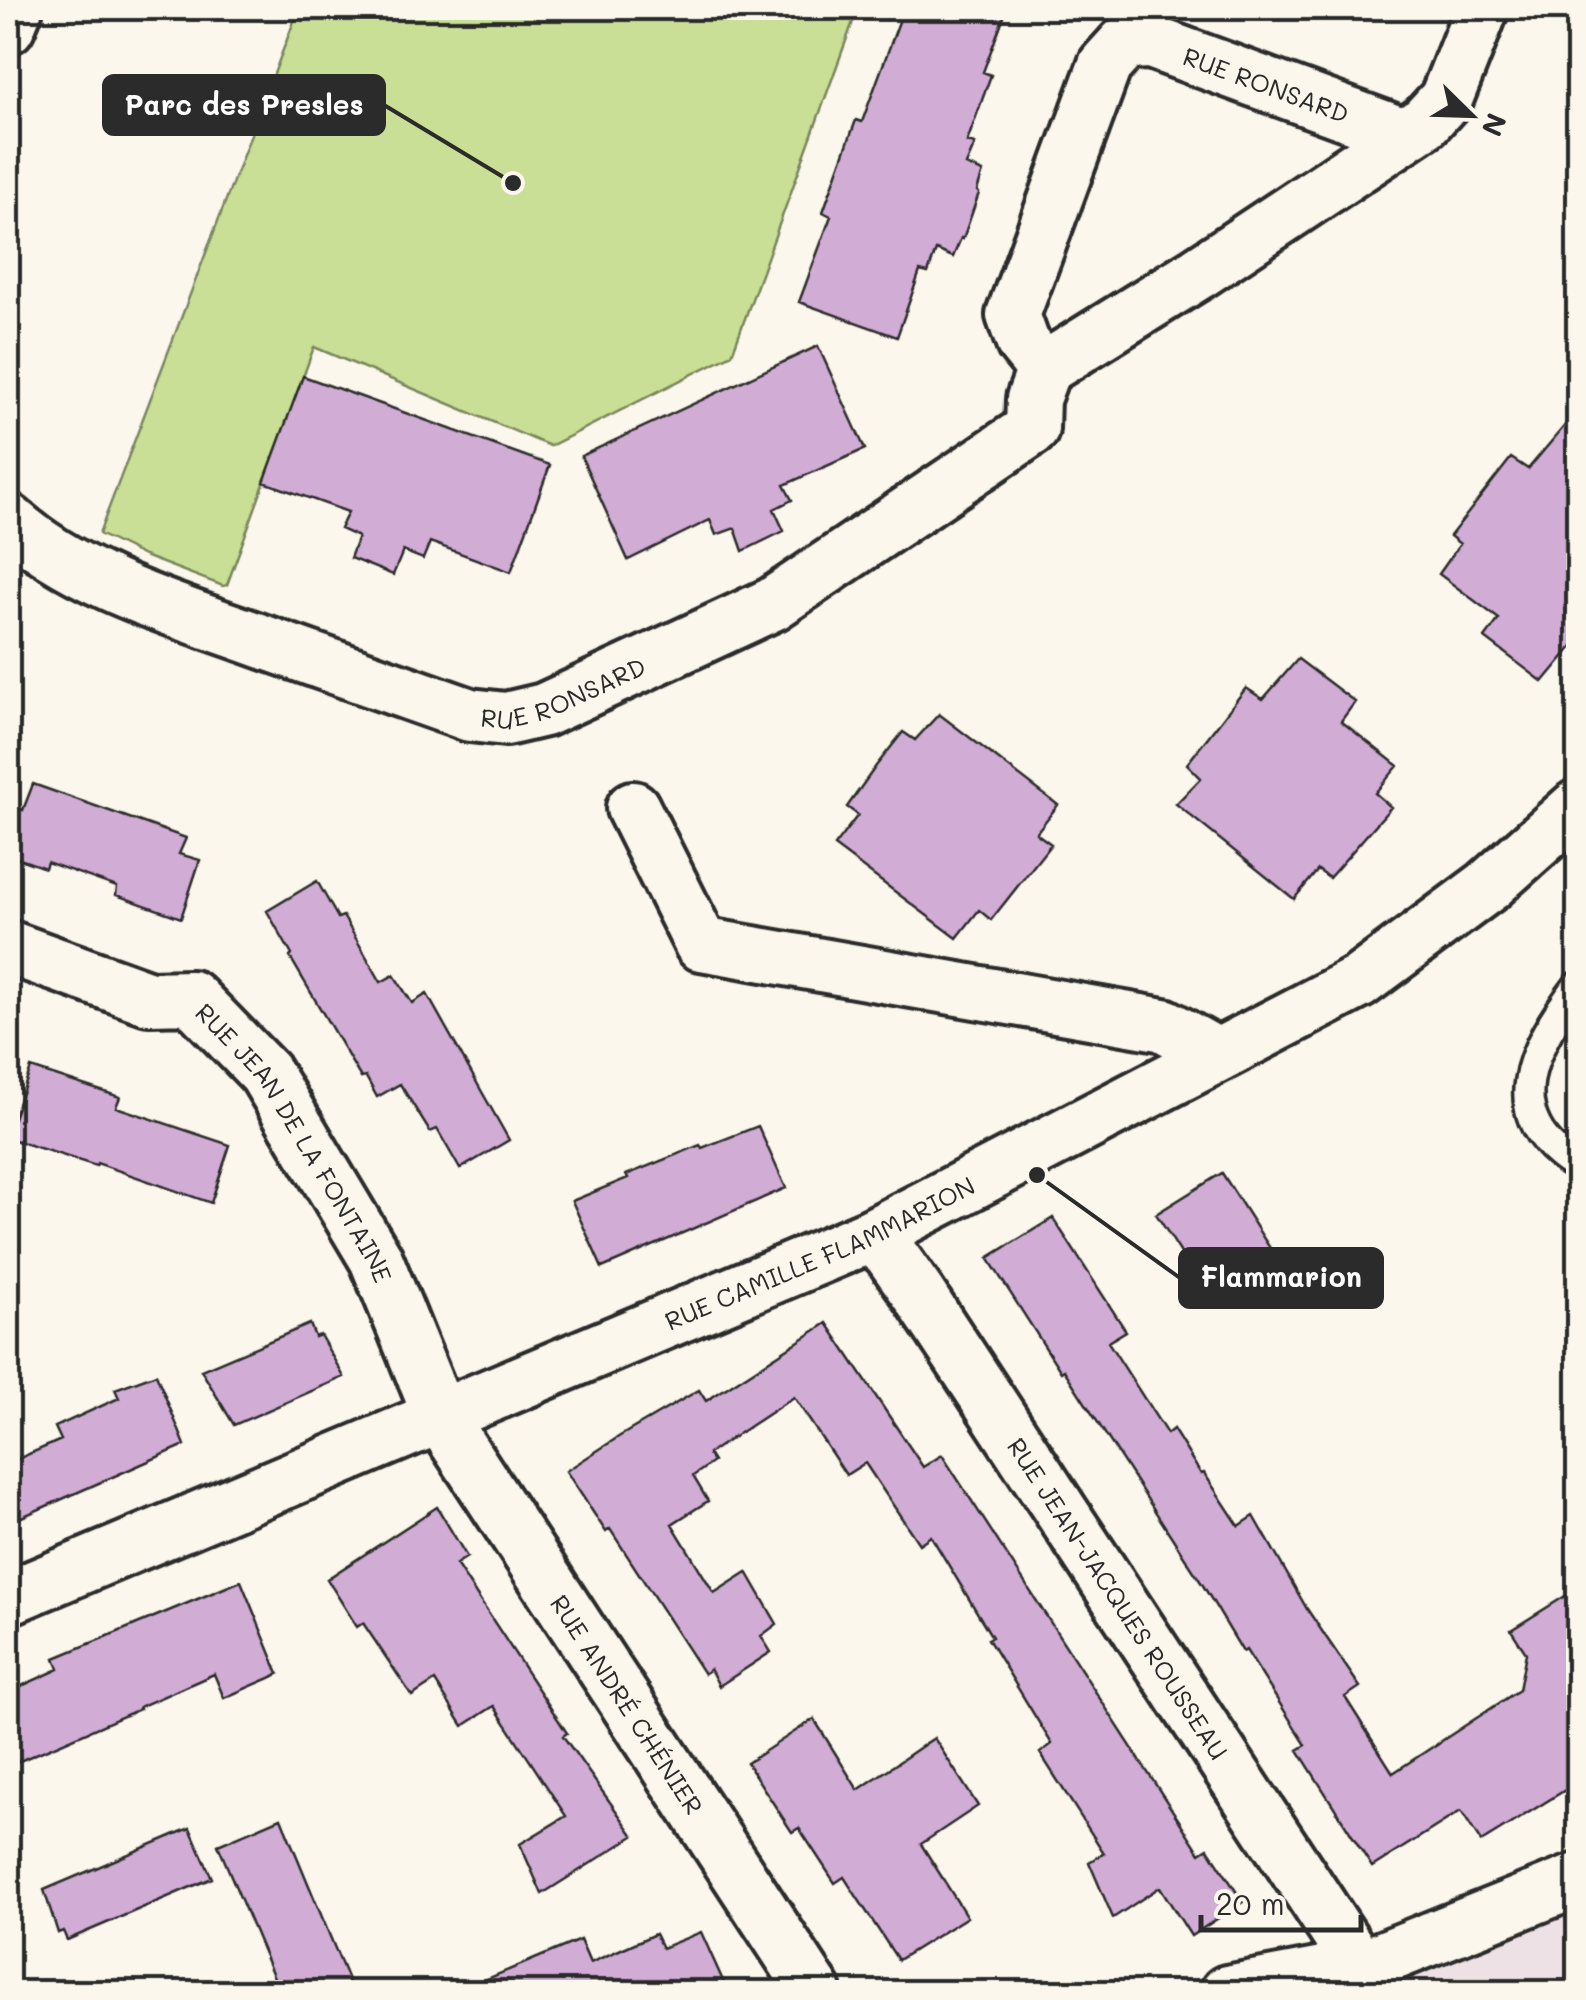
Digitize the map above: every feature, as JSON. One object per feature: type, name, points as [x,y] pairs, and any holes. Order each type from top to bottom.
[{"type":"street","points":[[8,27],[16,8]]},
{"type":"street","points":[[1044,369],[1424,122],[1446,100],[1482,8]]},
{"type":"street","name":"RUE RONSARD","points":[[8,520],[46,549],[142,598],[470,716],[506,719],[544,710],[772,604],[1032,430],[1033,399],[1044,369],[1023,343],[1013,316],[1105,66],[1125,43],[1151,42],[1404,135]]},
{"type":"street","name":"RUE CAMILLE FLAMMARION","points":[[8,1598],[870,1236],[1359,982],[1488,886],[1578,806]]},
{"type":"street","points":[[633,808],[701,944],[1164,1025],[1216,1056]]},
{"type":"street","name":"RUE JEAN DE LA FONTAINE","points":[[8,947],[149,998],[191,997],[265,1073],[376,1259],[440,1417]]},
{"type":"street","name":"RUE JEAN-JACQUES ROUSSEAU","points":[[870,1236],[890,1252],[918,1293],[1360,1967]]},
{"type":"street","name":"RUE ANDRÉ CHÉNIER","points":[[440,1417],[815,1992]]},
{"type":"street","points":[[1227,1992],[1360,1967],[1578,1880]]},
{"type":"lane","points":[[1578,986],[1551,1022],[1536,1054],[1528,1090],[1532,1122],[1558,1155],[1578,1168]]},
{"type":"shaded area","points":[[1578,1912],[1578,1992],[1335,1992],[1520,1936]]},
{"type":"green space","points":[[299,8],[858,8],[732,354],[550,446],[314,347],[227,585],[223,586],[99,534]]},
{"type":"building","points":[[904,8],[1007,8],[983,72],[991,75],[967,142],[975,144],[966,165],[983,172],[979,193],[953,257],[936,250],[928,273],[920,271],[897,337],[799,302],[831,216],[823,212],[856,120],[862,122]]},
{"type":"building","points":[[818,346],[865,449],[784,485],[792,500],[774,509],[784,531],[743,551],[735,528],[716,535],[710,520],[628,560],[581,456]]},
{"type":"building","points":[[303,376],[550,465],[511,572],[430,542],[423,559],[403,551],[393,575],[350,558],[358,537],[340,529],[348,512],[264,482]]},
{"type":"building","points":[[1578,410],[1578,640],[1543,682],[1485,638],[1499,619],[1439,574],[1460,544],[1450,536],[1511,458],[1528,469]]},
{"type":"building","points":[[1298,659],[1355,702],[1341,721],[1398,766],[1375,793],[1391,807],[1329,878],[1318,870],[1294,899],[1176,804],[1201,778],[1187,764],[1246,688],[1263,699]]},
{"type":"building","points":[[939,714],[1058,805],[1036,833],[1051,844],[991,920],[979,910],[957,938],[834,846],[858,815],[847,807],[903,732],[915,740]]},
{"type":"building","points":[[33,784],[186,838],[179,854],[200,860],[181,918],[116,895],[117,887],[47,862],[45,868],[8,855],[8,804],[23,810]]},
{"type":"building","points":[[317,881],[338,918],[343,916],[381,982],[394,975],[412,1003],[427,994],[509,1140],[460,1169],[437,1129],[430,1132],[400,1084],[377,1097],[366,1077],[361,1078],[267,911]]},
{"type":"building","points":[[31,1068],[120,1097],[116,1107],[230,1145],[211,1203],[97,1163],[96,1166],[8,1138]]},
{"type":"building","points":[[758,1126],[786,1188],[602,1268],[572,1201],[700,1145],[702,1148]]},
{"type":"building","points":[[1222,1173],[1275,1256],[1208,1296],[1156,1214]]},
{"type":"building","points":[[1053,1218],[1126,1331],[1108,1342],[1167,1434],[1173,1429],[1239,1526],[1254,1516],[1307,1609],[1360,1687],[1345,1697],[1393,1773],[1519,1690],[1526,1653],[1511,1630],[1578,1588],[1578,1782],[1481,1842],[1461,1811],[1372,1867],[1298,1750],[1306,1745],[988,1258]]},
{"type":"building","points":[[827,1323],[923,1467],[942,1455],[1200,1853],[1208,1848],[1243,1902],[1191,1936],[1160,1887],[1113,1918],[1089,1862],[1104,1853],[1040,1753],[1052,1744],[931,1536],[919,1544],[865,1463],[846,1475],[794,1397],[708,1454],[713,1462],[693,1476],[708,1501],[672,1524],[714,1593],[747,1572],[777,1624],[761,1636],[771,1652],[719,1686],[710,1669],[704,1674],[610,1529],[606,1532],[566,1471],[699,1390],[706,1401]]},
{"type":"building","points":[[310,1324],[344,1377],[234,1425],[201,1370]]},
{"type":"building","points":[[156,1374],[185,1445],[8,1523],[8,1463],[61,1440],[55,1427],[119,1398],[115,1389]]},
{"type":"building","points":[[437,1507],[467,1557],[456,1564],[567,1733],[563,1736],[634,1836],[542,1894],[520,1844],[566,1816],[494,1706],[463,1726],[435,1681],[412,1696],[363,1623],[357,1627],[327,1579]]},
{"type":"building","points":[[241,1581],[279,1674],[224,1698],[214,1674],[8,1766],[8,1692],[59,1669],[55,1658]]},
{"type":"building","points":[[814,1719],[858,1790],[934,1738],[978,1806],[921,1844],[967,1917],[898,1960],[844,1877],[835,1883],[799,1828],[792,1832],[747,1763]]},
{"type":"building","points":[[281,1818],[353,1992],[280,1992],[218,1845]]},
{"type":"building","points":[[190,1828],[212,1878],[67,1940],[63,1931],[58,1933],[44,1890]]},
{"type":"building","points":[[701,1932],[728,1992],[456,1992],[580,1940],[590,1963],[655,1934],[662,1948]]},
{"type":"place","name":"Parc des Presles","points":[[513,183]]},
{"type":"place","name":"Flammarion","points":[[1037,1175]]}]
